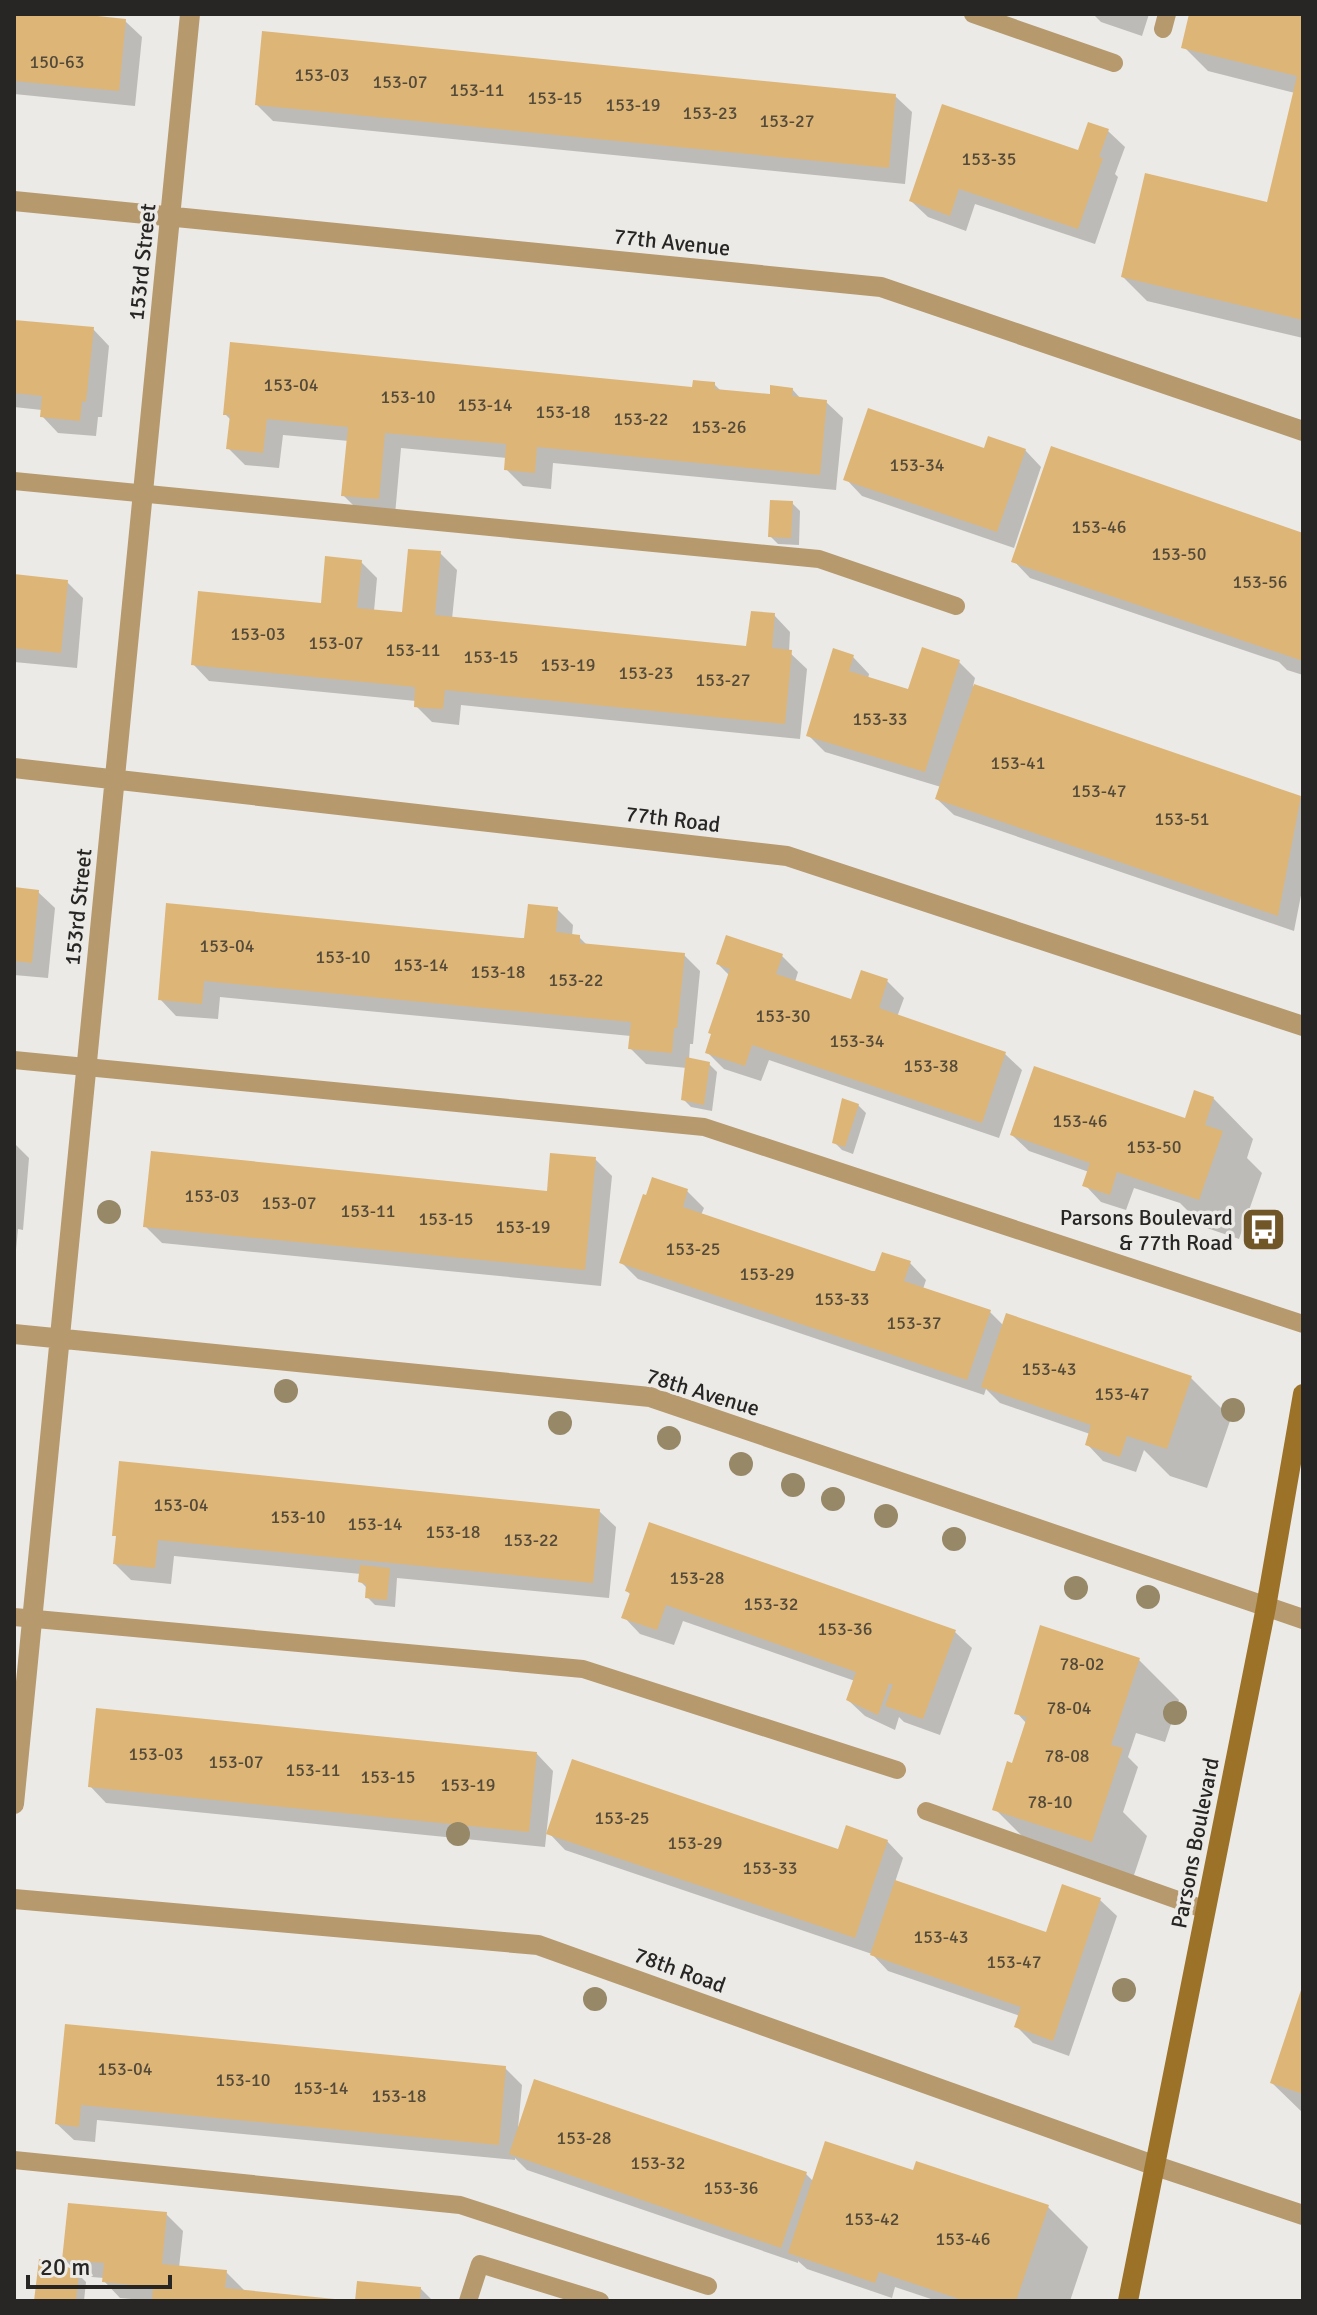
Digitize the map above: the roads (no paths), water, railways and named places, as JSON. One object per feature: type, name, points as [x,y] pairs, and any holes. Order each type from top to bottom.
[{"type":"main road","name":"Parsons Boulevard","points":[[1128,2301],[1266,1607],[1303,1394]]},
{"type":"street","name":"153rd Street","points":[[14,1804],[23,1618],[60,1338],[190,14]]},
{"type":"street","name":"77th Avenue","points":[[14,201],[881,287],[1303,431]]},
{"type":"street","name":"77th Road","points":[[14,768],[787,856],[1303,1026]]},
{"type":"street","name":"78th Avenue","points":[[14,1334],[650,1397],[1303,1619]]},
{"type":"street","name":"78th Road","points":[[14,1899],[538,1945],[1156,2166],[1303,2215]]},
{"type":"lane","points":[[973,14],[1114,63]]},
{"type":"lane","points":[[14,481],[819,559],[956,606]]},
{"type":"lane","points":[[14,1060],[704,1127],[1303,1324]]},
{"type":"lane","points":[[23,1618],[583,1669],[897,1770]]},
{"type":"lane","points":[[926,1811],[1206,1910]]},
{"type":"lane","points":[[14,2160],[460,2205],[708,2286]]},
{"type":"lane","points":[[468,2301],[480,2264],[600,2301]]},
{"type":"place","name":"Parsons Boulevard & 77th Road","points":[[1264,1230]]}]
